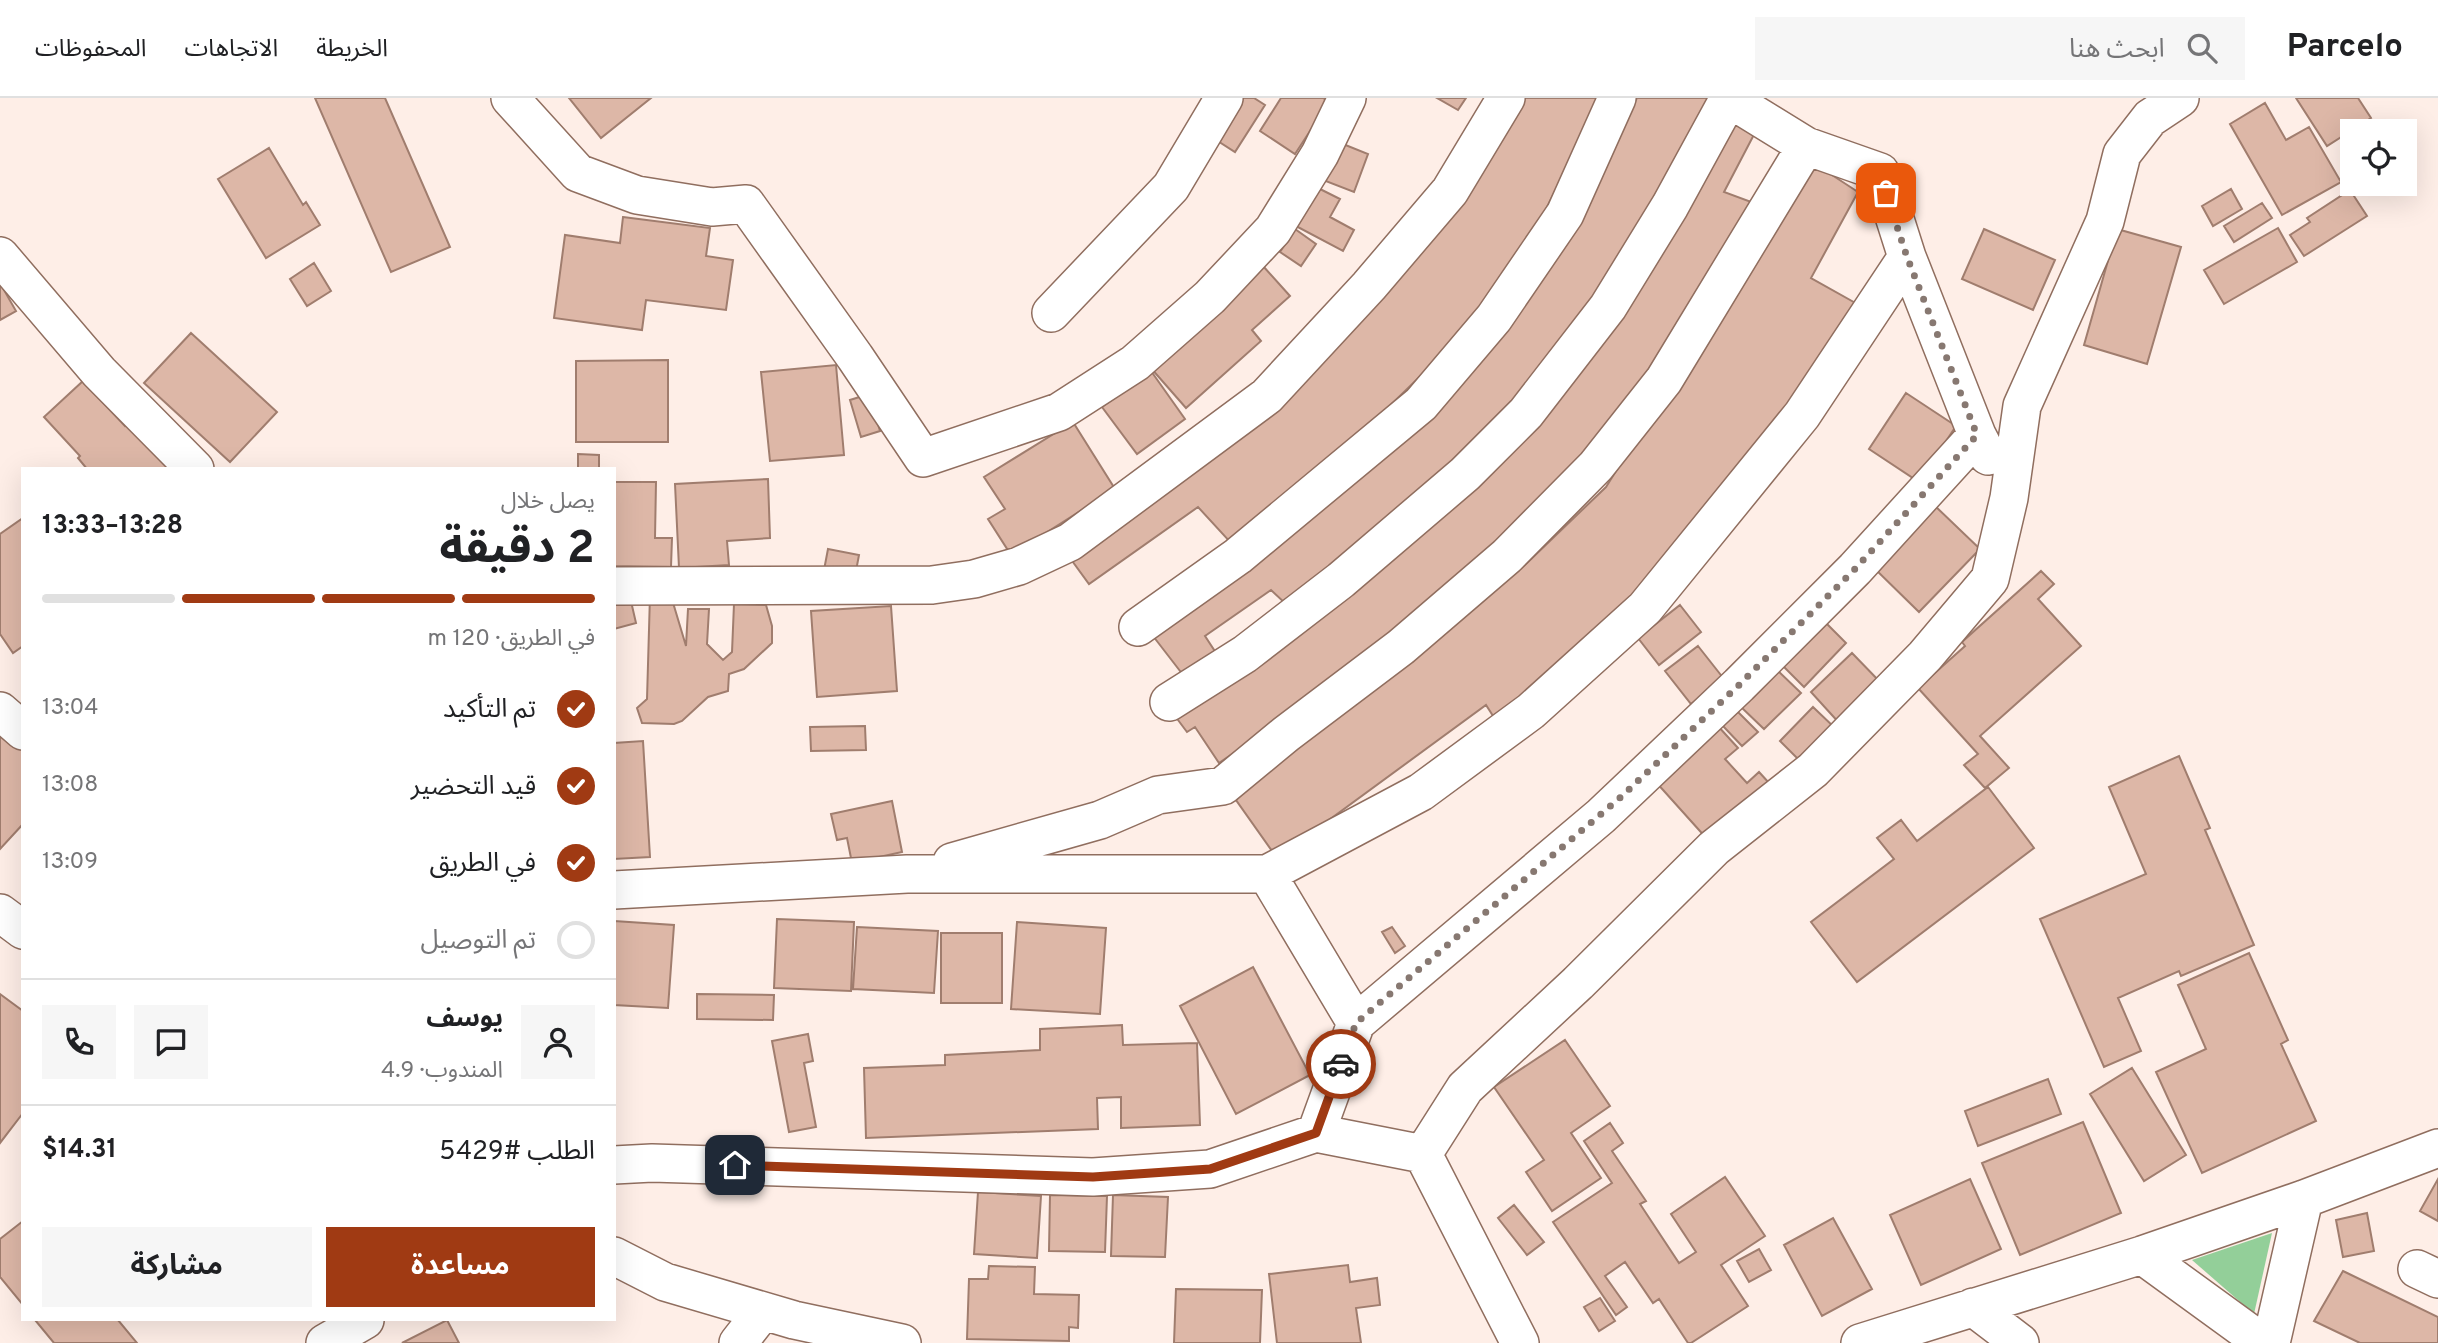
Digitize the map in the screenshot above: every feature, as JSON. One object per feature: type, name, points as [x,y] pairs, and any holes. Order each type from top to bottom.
[{"type":"street","points":[[510,98],[578,173],[637,195],[712,207],[746,204],[923,458],[1059,412],[1135,363],[1210,297],[1273,230],[1320,154],[1348,98]]},
{"type":"street","points":[[1051,313],[1171,187],[1224,98]]},
{"type":"street","points":[[616,586],[932,585],[974,579],[1019,566],[1070,541],[1266,396],[1369,286],[1450,191],[1506,98]]},
{"type":"street","points":[[1138,627],[1238,556],[1421,404],[1494,318],[1565,214],[1617,98]]},
{"type":"street","points":[[1170,702],[1245,654],[1341,580],[1465,474],[1525,413],[1608,307],[1670,206],[1729,98],[1806,146],[1880,172],[1907,257],[1977,435],[2009,498]]},
{"type":"street","points":[[1423,1154],[1465,1088],[1714,848],[1813,770],[1925,656],[1990,579],[2009,498],[2022,405],[2105,221],[2122,155],[2150,118],[2180,98]]},
{"type":"street","points":[[907,874],[1100,820],[1158,795],[1223,786],[1286,734],[1401,647],[1507,556],[1597,466],[1664,380],[1806,146]]},
{"type":"street","points":[[0,256],[99,372],[193,467]]},
{"type":"street","points":[[616,890],[907,874],[1267,874],[1421,792],[1531,711],[1645,608],[1802,415],[1907,257]]},
{"type":"street","points":[[1316,1133],[1356,1023],[1621,797],[1739,685],[1855,569],[1977,435]]},
{"type":"street","points":[[0,711],[21,729]]},
{"type":"street","points":[[1267,874],[1356,1023]]},
{"type":"street","points":[[0,912],[21,928]]},
{"type":"street","points":[[616,1166],[652,1163],[1093,1177],[1210,1169],[1316,1133],[1423,1154]]},
{"type":"street","points":[[1860,1343],[2142,1255],[2304,1199],[2438,1148]]},
{"type":"street","points":[[1423,1154],[1520,1343]]},
{"type":"street","points":[[2271,1343],[2304,1199]]},
{"type":"street","points":[[2142,1255],[2263,1343]]},
{"type":"street","points":[[616,1257],[664,1282],[794,1320],[902,1343]]},
{"type":"street","points":[[1973,1307],[2020,1343]]},
{"type":"street","points":[[738,1343],[763,1311]]},
{"type":"street","points":[[326,1343],[363,1321]]},
{"type":"green space","points":[[2272,1233],[2254,1314],[2192,1260]]},
{"type":"building","points":[[315,98],[385,98],[450,247],[391,272]]},
{"type":"building","points":[[569,98],[651,98],[601,138]]},
{"type":"building","points":[[1234,98],[1254,98],[1265,105],[1235,152],[1210,136]]},
{"type":"building","points":[[1281,98],[1323,98],[1329,102],[1295,154],[1260,131]]},
{"type":"building","points":[[1437,98],[1466,98],[1458,110]]},
{"type":"building","points":[[1516,98],[1602,98],[1535,231],[1481,317],[1326,468],[1231,543],[1198,507],[1089,584],[1070,558],[1230,443]]},
{"type":"building","points":[[1637,98],[1710,98],[1591,311],[1522,402],[1288,606],[1271,590],[1205,636],[1220,659],[1187,680],[1153,636],[1512,319]]},
{"type":"building","points":[[2296,98],[2358,98],[2371,118],[2340,119],[2340,138],[2327,146]]},
{"type":"building","points":[[2265,103],[2286,140],[2309,127],[2340,183],[2282,215],[2230,124]]},
{"type":"building","points":[[1731,114],[1759,125],[1724,192],[1754,203],[1696,307],[1590,454],[1470,572],[1360,666],[1219,763],[1195,727],[1187,732],[1172,712],[1584,362]]},
{"type":"building","points":[[1338,142],[1368,154],[1354,192],[1323,180]]},
{"type":"building","points":[[269,148],[303,205],[306,202],[320,225],[266,258],[218,179]]},
{"type":"building","points":[[1809,160],[1858,192],[1811,278],[1859,305],[1765,437],[1652,578],[1495,719],[1486,705],[1277,858],[1236,800],[1292,743],[1428,648],[1527,563],[1606,487]]},
{"type":"building","points":[[1314,186],[1340,199],[1330,217],[1354,230],[1343,251],[1294,225]]},
{"type":"building","points":[[2231,189],[2242,209],[2213,226],[2202,206]]},
{"type":"building","points":[[2341,196],[2354,196],[2367,216],[2304,256],[2290,235],[2310,222],[2307,218]]},
{"type":"building","points":[[2262,203],[2272,218],[2234,242],[2224,226]]},
{"type":"building","points":[[623,217],[710,228],[706,256],[733,260],[726,310],[646,300],[642,330],[554,318],[565,235],[620,243]]},
{"type":"building","points":[[2278,228],[2297,262],[2224,304],[2204,270]]},
{"type":"building","points":[[1295,229],[1316,244],[1301,266],[1280,252]]},
{"type":"building","points":[[1984,229],[2055,260],[2033,310],[1962,279]]},
{"type":"building","points":[[2117,229],[2181,247],[2147,364],[2084,345]]},
{"type":"building","points":[[314,263],[331,291],[307,306],[290,279]]},
{"type":"building","points":[[1263,266],[1290,296],[1252,330],[1261,341],[1186,408],[1150,367]]},
{"type":"building","points":[[0,283],[16,311],[0,320]]},
{"type":"building","points":[[191,333],[277,412],[230,462],[144,383]]},
{"type":"building","points":[[668,360],[668,442],[576,442],[576,361]]},
{"type":"building","points":[[836,365],[844,455],[770,461],[761,372]]},
{"type":"building","points":[[1151,371],[1185,419],[1137,454],[1102,407]]},
{"type":"building","points":[[83,381],[125,426],[129,422],[171,467],[85,467],[78,458],[80,456],[44,417]]},
{"type":"building","points":[[1906,393],[1956,426],[1919,482],[1869,449]]},
{"type":"building","points":[[869,394],[880,431],[861,437],[850,400]]},
{"type":"building","points":[[1073,422],[1115,489],[1011,555],[988,519],[1005,509],[984,477]]},
{"type":"building","points":[[578,454],[599,455],[599,467],[578,467]]},
{"type":"building","points":[[768,479],[770,538],[727,541],[729,565],[679,568],[675,484]]},
{"type":"building","points":[[616,482],[656,482],[655,538],[672,538],[671,567],[616,566]]},
{"type":"building","points":[[1933,504],[1980,549],[1919,612],[1872,566]]},
{"type":"building","points":[[21,519],[21,647],[13,653],[0,634],[0,534]]},
{"type":"building","points":[[828,549],[859,555],[855,576],[824,570]]},
{"type":"building","points":[[2041,571],[2054,584],[2038,599],[2081,646],[1980,736],[2009,768],[1985,788],[1964,765],[1978,754],[1918,688],[1965,646],[1962,642]]},
{"type":"building","points":[[650,595],[671,596],[686,646],[688,609],[709,609],[707,644],[723,660],[732,652],[734,604],[766,605],[772,626],[772,643],[744,669],[729,674],[728,691],[708,697],[682,721],[674,724],[642,723],[637,708],[647,699]]},
{"type":"building","points":[[630,597],[636,623],[616,628],[616,600]]},
{"type":"building","points":[[1680,605],[1701,632],[1659,665],[1638,638]]},
{"type":"building","points":[[891,606],[897,691],[817,697],[811,611]]},
{"type":"building","points":[[1825,622],[1846,643],[1804,687],[1783,666]]},
{"type":"building","points":[[1698,646],[1724,679],[1691,704],[1665,671]]},
{"type":"building","points":[[1852,653],[1883,685],[1841,725],[1811,692]]},
{"type":"building","points":[[1777,670],[1801,693],[1764,729],[1741,707]]},
{"type":"building","points":[[1813,707],[1836,729],[1802,763],[1780,741]]},
{"type":"building","points":[[1736,710],[1758,732],[1742,746],[1722,725]]},
{"type":"building","points":[[0,725],[21,744],[21,826],[0,849]]},
{"type":"building","points":[[1717,725],[1738,748],[1725,759],[1747,783],[1759,772],[1770,784],[1708,840],[1655,781]]},
{"type":"building","points":[[865,726],[866,750],[811,751],[810,727]]},
{"type":"building","points":[[643,741],[650,857],[616,859],[616,743]]},
{"type":"building","points":[[2179,756],[2210,828],[2205,830],[2254,945],[2181,976],[2179,971],[2118,998],[2141,1051],[2104,1067],[2040,919],[2146,874],[2109,787]]},
{"type":"building","points":[[1988,787],[2034,848],[1857,982],[1811,922],[1894,859],[1877,838],[1901,820],[1917,841]]},
{"type":"building","points":[[892,801],[902,852],[852,863],[847,838],[837,840],[831,814]]},
{"type":"building","points":[[777,919],[854,922],[851,991],[774,988]]},
{"type":"building","points":[[616,921],[674,925],[668,1008],[616,1005]]},
{"type":"building","points":[[1017,922],[1106,928],[1100,1014],[1011,1009]]},
{"type":"building","points":[[857,927],[938,931],[934,993],[853,989]]},
{"type":"building","points":[[1392,927],[1405,946],[1395,953],[1382,932]]},
{"type":"building","points":[[941,933],[1002,933],[1002,1003],[941,1003]]},
{"type":"building","points":[[2249,953],[2288,1040],[2281,1044],[2316,1121],[2202,1173],[2156,1072],[2206,1049],[2178,985]]},
{"type":"building","points":[[1253,967],[1310,1075],[1236,1114],[1180,1006]]},
{"type":"building","points":[[0,994],[21,1010],[21,1116],[0,1143]]},
{"type":"building","points":[[697,994],[774,995],[773,1020],[697,1019]]},
{"type":"building","points":[[1122,1025],[1123,1045],[1197,1043],[1200,1125],[1121,1128],[1121,1097],[1097,1098],[1098,1129],[866,1138],[864,1068],[945,1065],[945,1055],[1040,1050],[1040,1029]]},
{"type":"building","points":[[808,1034],[813,1061],[804,1063],[816,1127],[789,1132],[772,1041]]},
{"type":"building","points":[[1565,1040],[1610,1106],[1571,1133],[1601,1178],[1552,1211],[1526,1172],[1544,1160],[1494,1087]]},
{"type":"building","points":[[2132,1068],[2186,1155],[2144,1181],[2090,1094]]},
{"type":"building","points":[[2048,1079],[2061,1114],[1978,1146],[1965,1111]]},
{"type":"building","points":[[2083,1122],[2121,1213],[2020,1255],[1982,1163]]},
{"type":"building","points":[[1610,1123],[1623,1143],[1612,1151],[1646,1201],[1640,1204],[1679,1263],[1696,1252],[1671,1214],[1725,1177],[1765,1236],[1721,1265],[1748,1306],[1691,1343],[1688,1343],[1659,1299],[1653,1303],[1625,1262],[1605,1276],[1627,1307],[1616,1315],[1553,1222],[1612,1183],[1584,1141]]},
{"type":"building","points":[[1970,1179],[2001,1249],[1921,1285],[1890,1215]]},
{"type":"building","points":[[2438,1179],[2438,1221],[2420,1211]]},
{"type":"building","points":[[978,1192],[1041,1196],[1037,1258],[974,1254]]},
{"type":"building","points":[[1050,1195],[1107,1196],[1105,1252],[1049,1251]]},
{"type":"building","points":[[1113,1195],[1168,1197],[1165,1257],[1111,1256]]},
{"type":"building","points":[[1514,1205],[1544,1242],[1527,1255],[1498,1218]]},
{"type":"building","points":[[2367,1213],[2374,1251],[2343,1257],[2336,1220]]},
{"type":"building","points":[[1833,1218],[1872,1289],[1822,1316],[1784,1245]]},
{"type":"building","points":[[21,1223],[21,1303],[0,1277],[0,1239]]},
{"type":"building","points":[[1759,1249],[1771,1270],[1749,1282],[1737,1261]]},
{"type":"building","points":[[1348,1265],[1350,1282],[1377,1278],[1380,1305],[1356,1308],[1361,1343],[1277,1343],[1269,1274]]},
{"type":"building","points":[[989,1266],[1035,1267],[1034,1294],[1079,1295],[1078,1328],[1069,1327],[1069,1341],[967,1339],[969,1279],[988,1279]]},
{"type":"building","points":[[2343,1271],[2438,1317],[2438,1343],[2360,1343],[2314,1321]]},
{"type":"building","points":[[1176,1289],[1262,1290],[1260,1343],[1174,1343]]},
{"type":"building","points":[[1600,1298],[1615,1321],[1599,1331],[1584,1307]]},
{"type":"building","points":[[36,1321],[119,1321],[137,1343],[54,1343]]},
{"type":"building","points":[[448,1321],[459,1343],[402,1343]]},
{"type":"way so far","points":[[1341,1064],[1356,1023],[1601,816],[1739,685],[1855,569],[1977,435],[1907,257],[1886,193]]},
{"type":"route","points":[[735,1165],[1093,1177],[1210,1169],[1316,1133],[1341,1064]]}]
